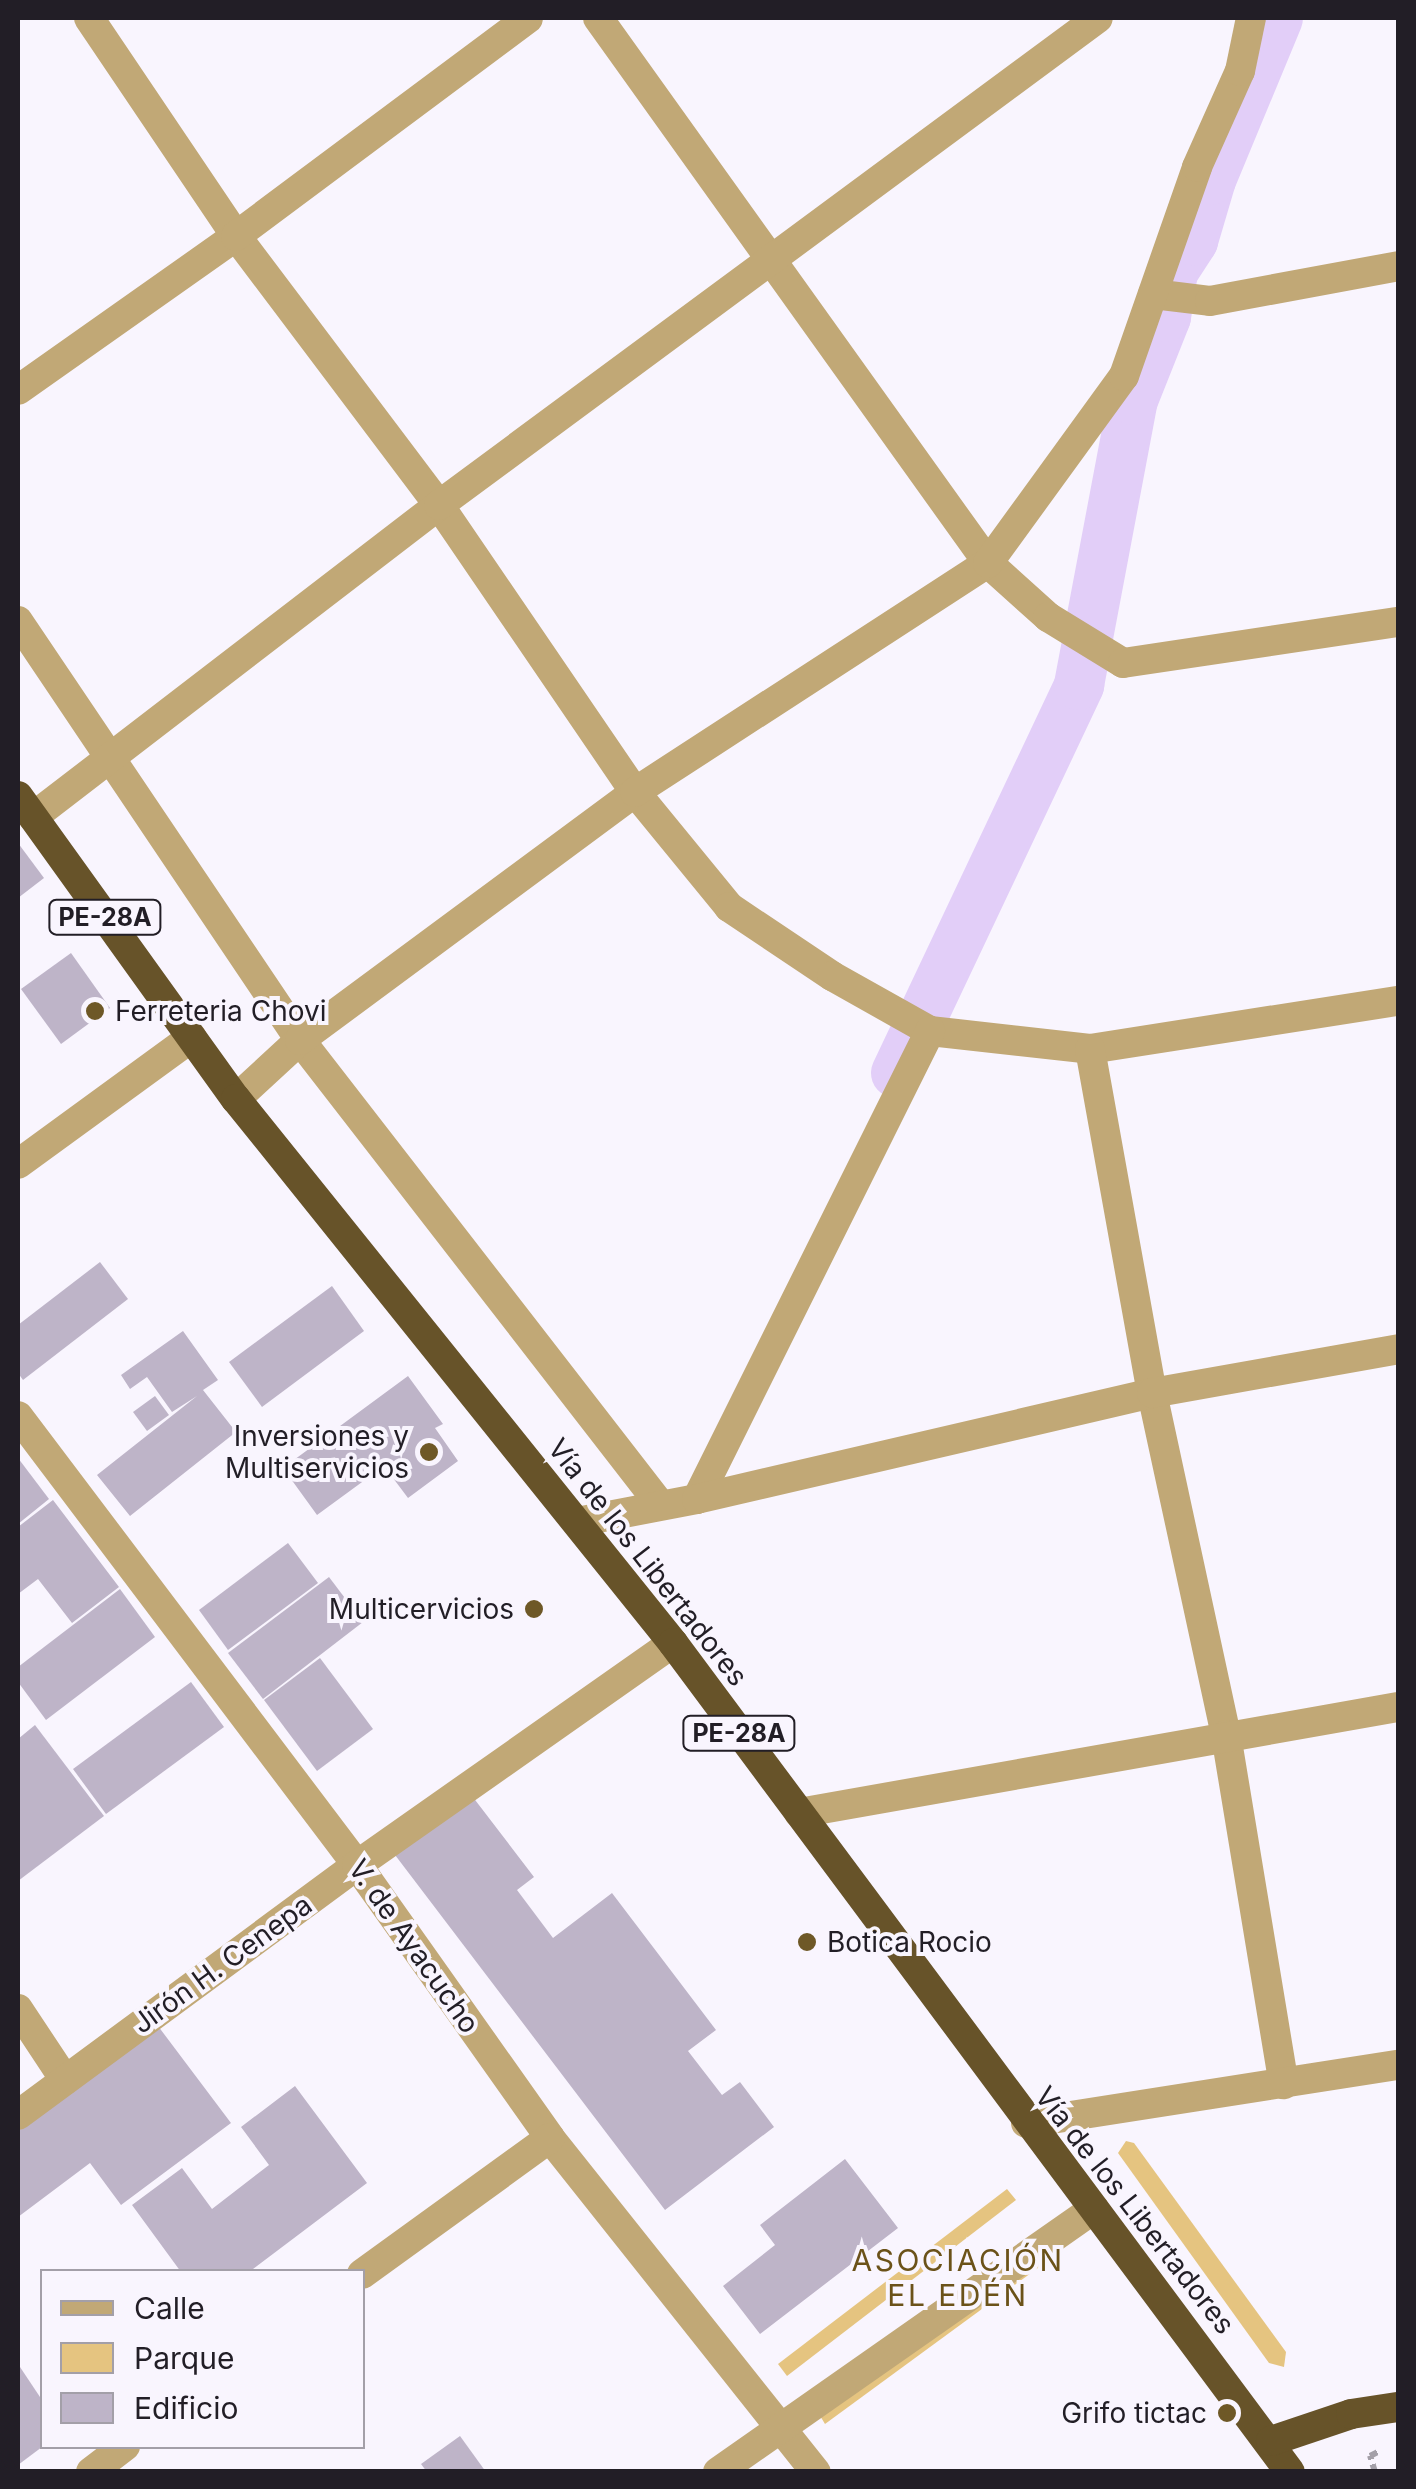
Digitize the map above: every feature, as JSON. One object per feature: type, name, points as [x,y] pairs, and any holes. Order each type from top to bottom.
[{"type":"highway","name":"Vía de los Libertadores","points":[[25,806],[236,1098],[673,1643],[1026,2122],[1272,2441],[1290,2472]]},
{"type":"highway","points":[[1272,2441],[1350,2414],[1398,2407]]},
{"type":"street","points":[[89,18],[236,236],[439,505],[635,792],[730,908],[832,976],[930,1031],[1090,1049],[1398,1002]]},
{"type":"street","points":[[18,390],[236,236],[528,18]]},
{"type":"street","points":[[598,18],[988,563],[1048,617],[1123,663],[1398,622]]},
{"type":"street","points":[[236,1098],[300,1040],[635,792],[988,563],[1124,376],[1158,294],[1197,167],[1240,71],[1251,18]]},
{"type":"street","points":[[25,806],[110,754],[1092,20]]},
{"type":"street","points":[[1158,294],[1210,300],[1398,266]]},
{"type":"street","points":[[18,621],[300,1040],[659,1503]]},
{"type":"street","points":[[697,1499],[930,1031]]},
{"type":"street","points":[[18,1164],[192,1038]]},
{"type":"street","points":[[1090,1049],[1152,1394],[1226,1736],[1284,2084]]},
{"type":"street","points":[[577,1522],[659,1503],[697,1499],[1152,1394],[1398,1349]]},
{"type":"street","name":"V. de Ayacucho","points":[[18,1416],[357,1865],[550,2138],[816,2472]]},
{"type":"street","name":"Jirón H. Cenepa","points":[[18,2115],[357,1865],[673,1643]]},
{"type":"street","points":[[799,1813],[1398,1707]]},
{"type":"street","points":[[18,2010],[65,2080]]},
{"type":"street","points":[[1026,2122],[1398,2065]]},
{"type":"street","points":[[365,2272],[550,2138]]},
{"type":"street","points":[[718,2472],[1094,2210]]},
{"type":"street","points":[[91,2472],[121,2449]]},
{"type":"path","points":[[1375,2472],[1370,2456],[1388,2447]]},
{"type":"green space","points":[[1126,2141],[1134,2143],[1286,2352],[1284,2367],[1269,2363],[1118,2153]]},
{"type":"green space","points":[[1007,2189],[1016,2200],[787,2376],[778,2364]]},
{"type":"green space","points":[[1051,2244],[1057,2254],[825,2424],[819,2414]]},
{"type":"building","points":[[18,843],[44,878],[18,898]]},
{"type":"building","points":[[71,953],[110,1008],[61,1044],[21,989]]},
{"type":"building","points":[[100,1262],[128,1299],[23,1380],[18,1373],[18,1325]]},
{"type":"building","points":[[332,1286],[364,1331],[262,1407],[229,1362]]},
{"type":"building","points":[[183,1331],[218,1380],[203,1390],[236,1432],[130,1516],[97,1475],[197,1396],[172,1412],[147,1377],[130,1389],[121,1375]]},
{"type":"building","points":[[408,1376],[443,1424],[435,1428],[458,1461],[408,1498],[384,1466],[317,1515],[283,1468]]},
{"type":"building","points":[[155,1396],[169,1415],[147,1431],[133,1412]]},
{"type":"building","points":[[18,1458],[49,1499],[18,1524]]},
{"type":"building","points":[[53,1500],[119,1587],[72,1623],[38,1579],[18,1594],[18,1527]]},
{"type":"building","points":[[288,1543],[318,1583],[228,1650],[199,1610]]},
{"type":"building","points":[[329,1577],[363,1622],[263,1699],[228,1653]]},
{"type":"building","points":[[120,1589],[155,1637],[46,1720],[18,1682],[18,1667]]},
{"type":"building","points":[[320,1658],[373,1729],[317,1771],[264,1700]]},
{"type":"building","points":[[191,1682],[224,1727],[106,1814],[73,1769]]},
{"type":"building","points":[[35,1725],[104,1816],[18,1881],[18,1739]]},
{"type":"building","points":[[469,1792],[534,1877],[517,1890],[553,1938],[612,1893],[716,2030],[688,2051],[722,2095],[740,2082],[774,2127],[665,2210],[392,1851]]},
{"type":"building","points":[[155,2022],[231,2123],[121,2205],[90,2163],[18,2217],[18,2125]]},
{"type":"building","points":[[295,2086],[367,2183],[253,2269],[179,2269],[132,2205],[182,2168],[212,2209],[269,2165],[241,2127]]},
{"type":"building","points":[[845,2159],[898,2228],[760,2334],[723,2286],[775,2245],[760,2225]]},
{"type":"building","points":[[18,2364],[40,2397],[40,2448],[18,2465]]},
{"type":"building","points":[[460,2436],[486,2472],[427,2472],[421,2464]]},
{"type":"waterway","points":[[896,1073],[1079,685],[1133,400],[1166,317],[1173,272],[1193,241],[1211,180],[1278,18]]},
{"type":"place","name":"Ferreteria Chovi","points":[[95,1011]]},
{"type":"place","name":"Inversiones y Multiservicios","points":[[429,1452]]},
{"type":"place","name":"Multicervicios","points":[[534,1609]]},
{"type":"place","name":"Botica Rocio","points":[[807,1942]]},
{"type":"place","name":"Grifo tictac","points":[[1227,2413]]},
{"type":"district","name":"ASOCIACIÓN EL EDÉN","points":[[958,2277]]}]
